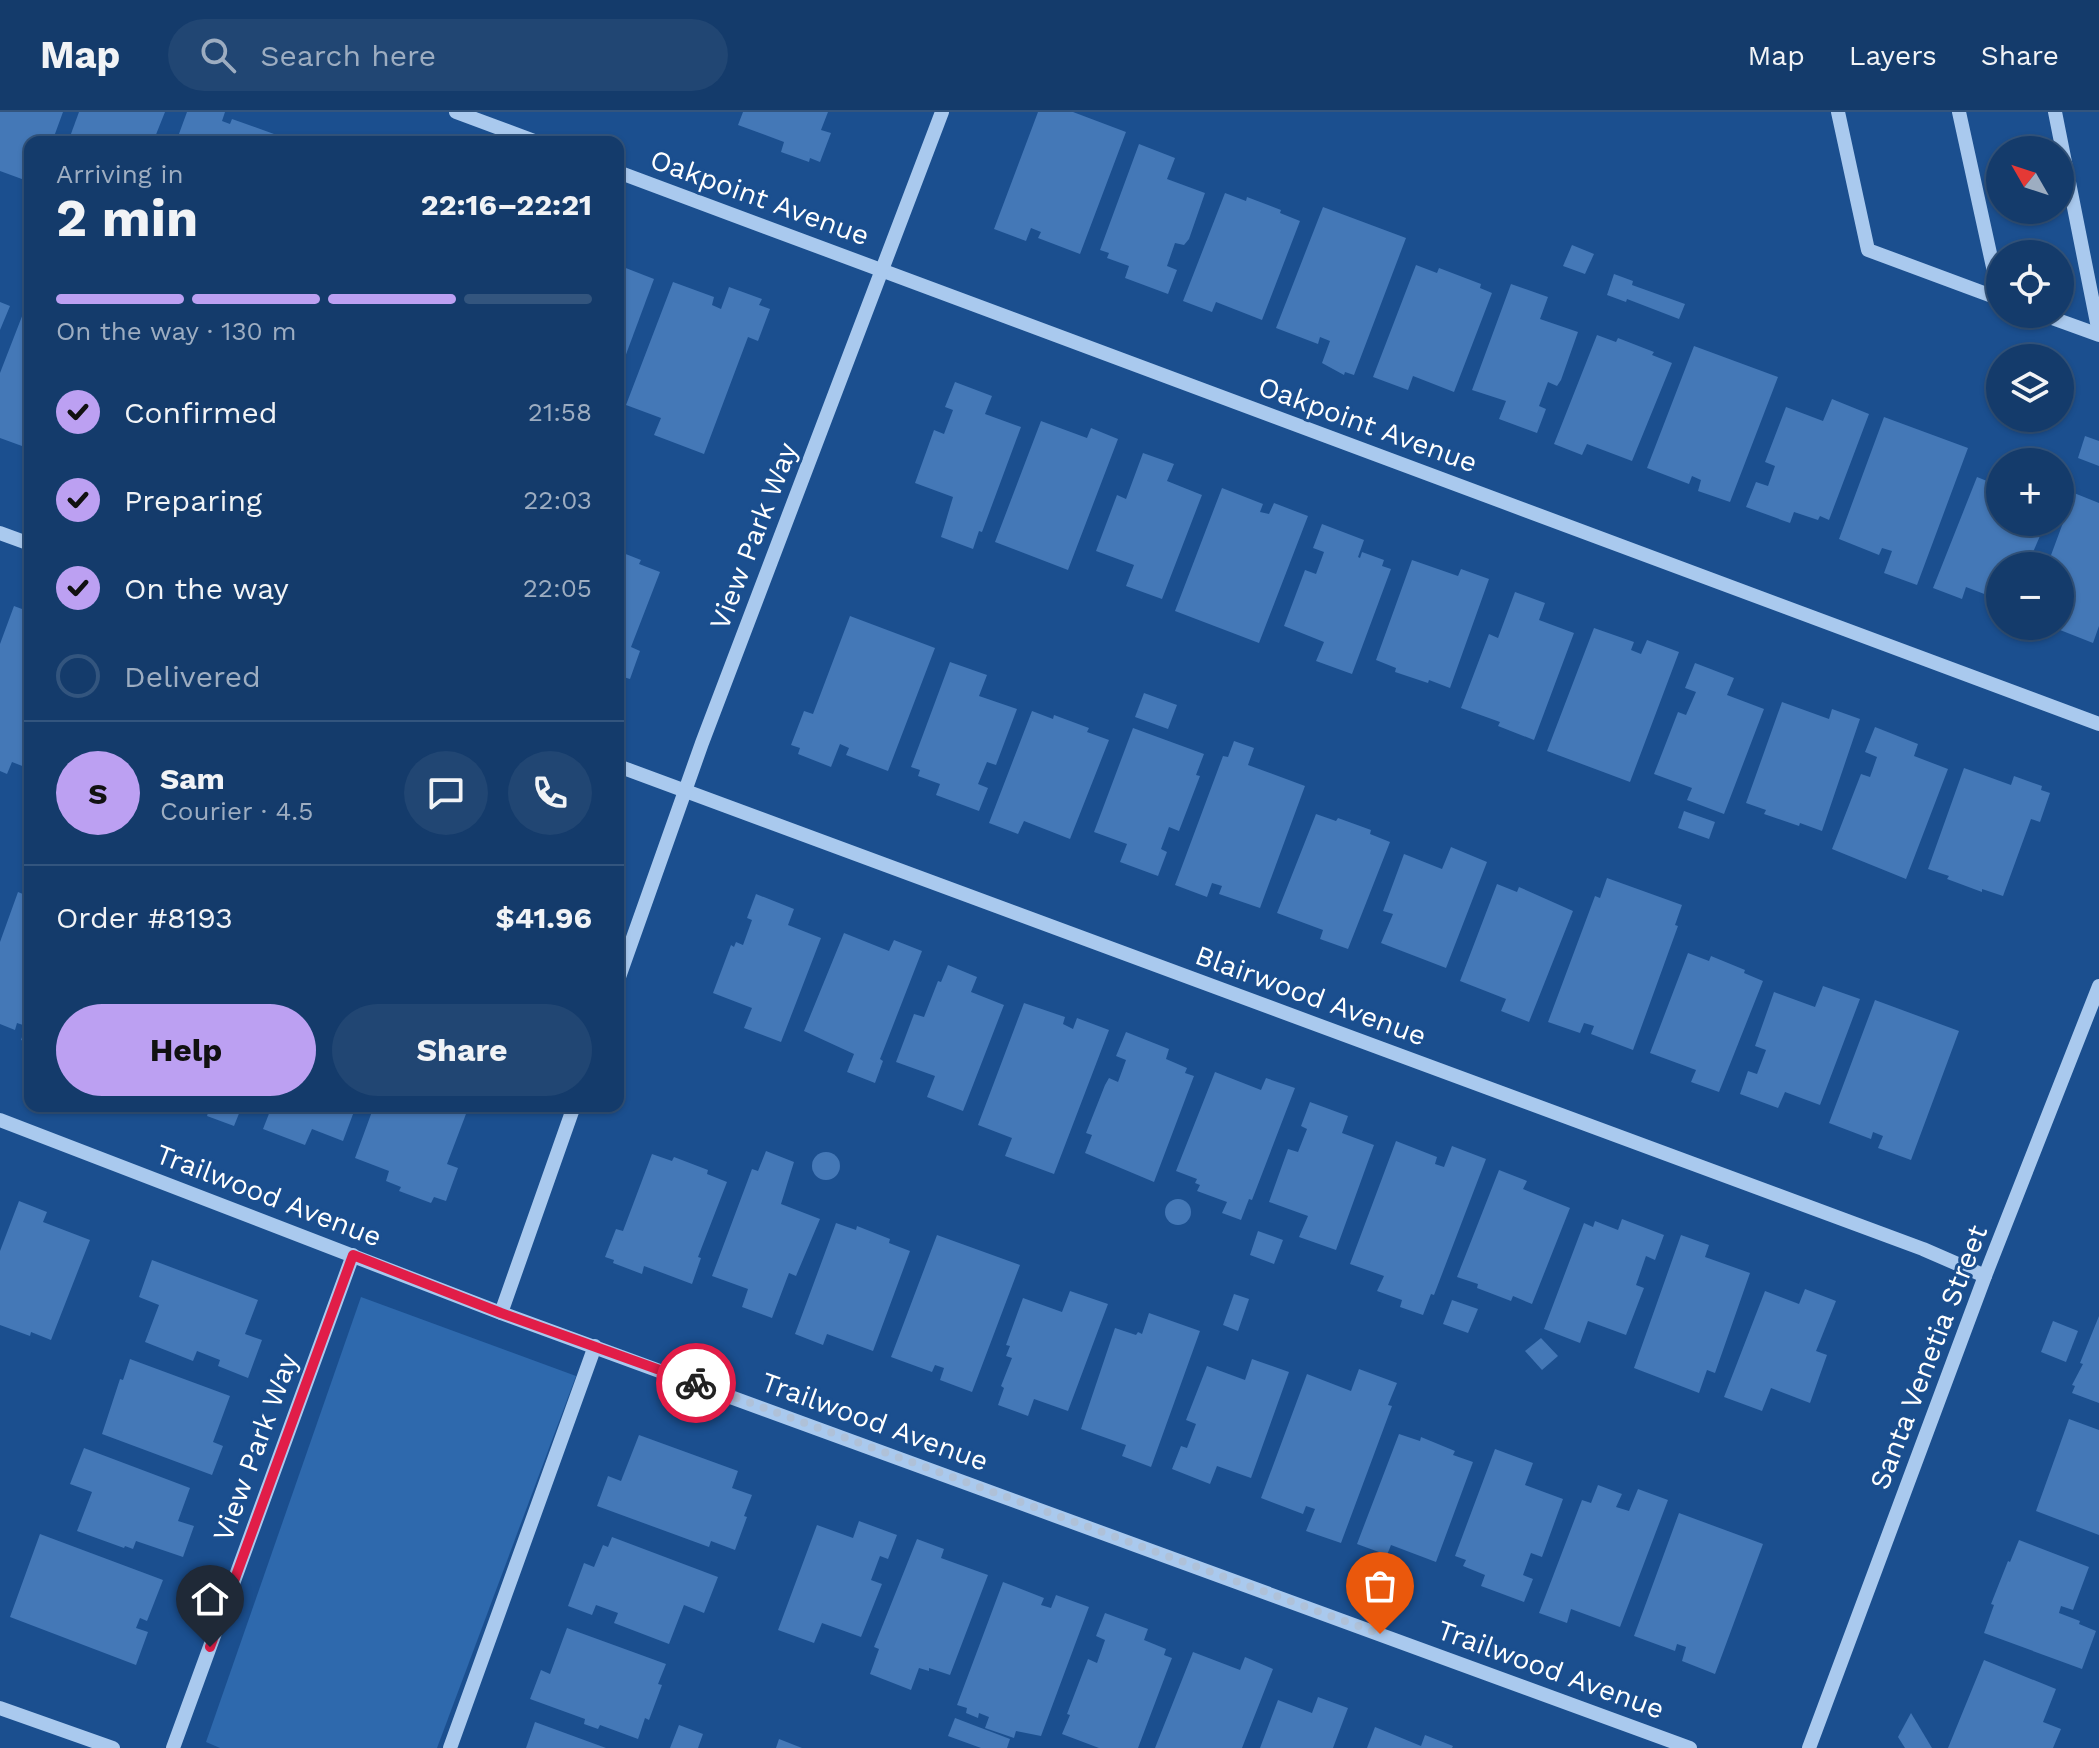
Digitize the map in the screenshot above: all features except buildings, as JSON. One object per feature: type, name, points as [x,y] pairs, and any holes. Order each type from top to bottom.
[{"type":"street","points":[[456,112],[521,136]]},
{"type":"street","name":"View Park Way","points":[[624,963],[685,791],[942,112]]},
{"type":"street","points":[[1838,112],[1868,250],[1986,294]]},
{"type":"street","points":[[1959,112],[1987,240]]},
{"type":"street","points":[[2055,112],[2099,334]]},
{"type":"street","name":"Oakpoint Avenue","points":[[624,174],[2099,724]]},
{"type":"street","points":[[2074,325],[2099,334]]},
{"type":"street","points":[[0,533],[24,542]]},
{"type":"street","name":"Blairwood Avenue","points":[[624,768],[1923,1249],[1985,1276]]},
{"type":"street","name":"Santa Venetia Street","points":[[1809,1748],[1985,1276],[2099,986]]},
{"type":"street","points":[[501,1313],[572,1112]]},
{"type":"street","name":"Trailwood Avenue","points":[[0,1120],[501,1313],[1690,1748]]},
{"type":"street","name":"View Park Way","points":[[173,1748],[353,1255]]},
{"type":"street","points":[[450,1748],[595,1346]]},
{"type":"street","points":[[0,1708],[113,1748]]},
{"type":"shaded area","points":[[361,1297],[576,1376],[437,1748],[220,1748],[206,1742]]},
{"type":"way so far","points":[[696,1383],[1380,1634]]},
{"type":"route","points":[[210,1647],[353,1255],[501,1313],[696,1383]]}]
